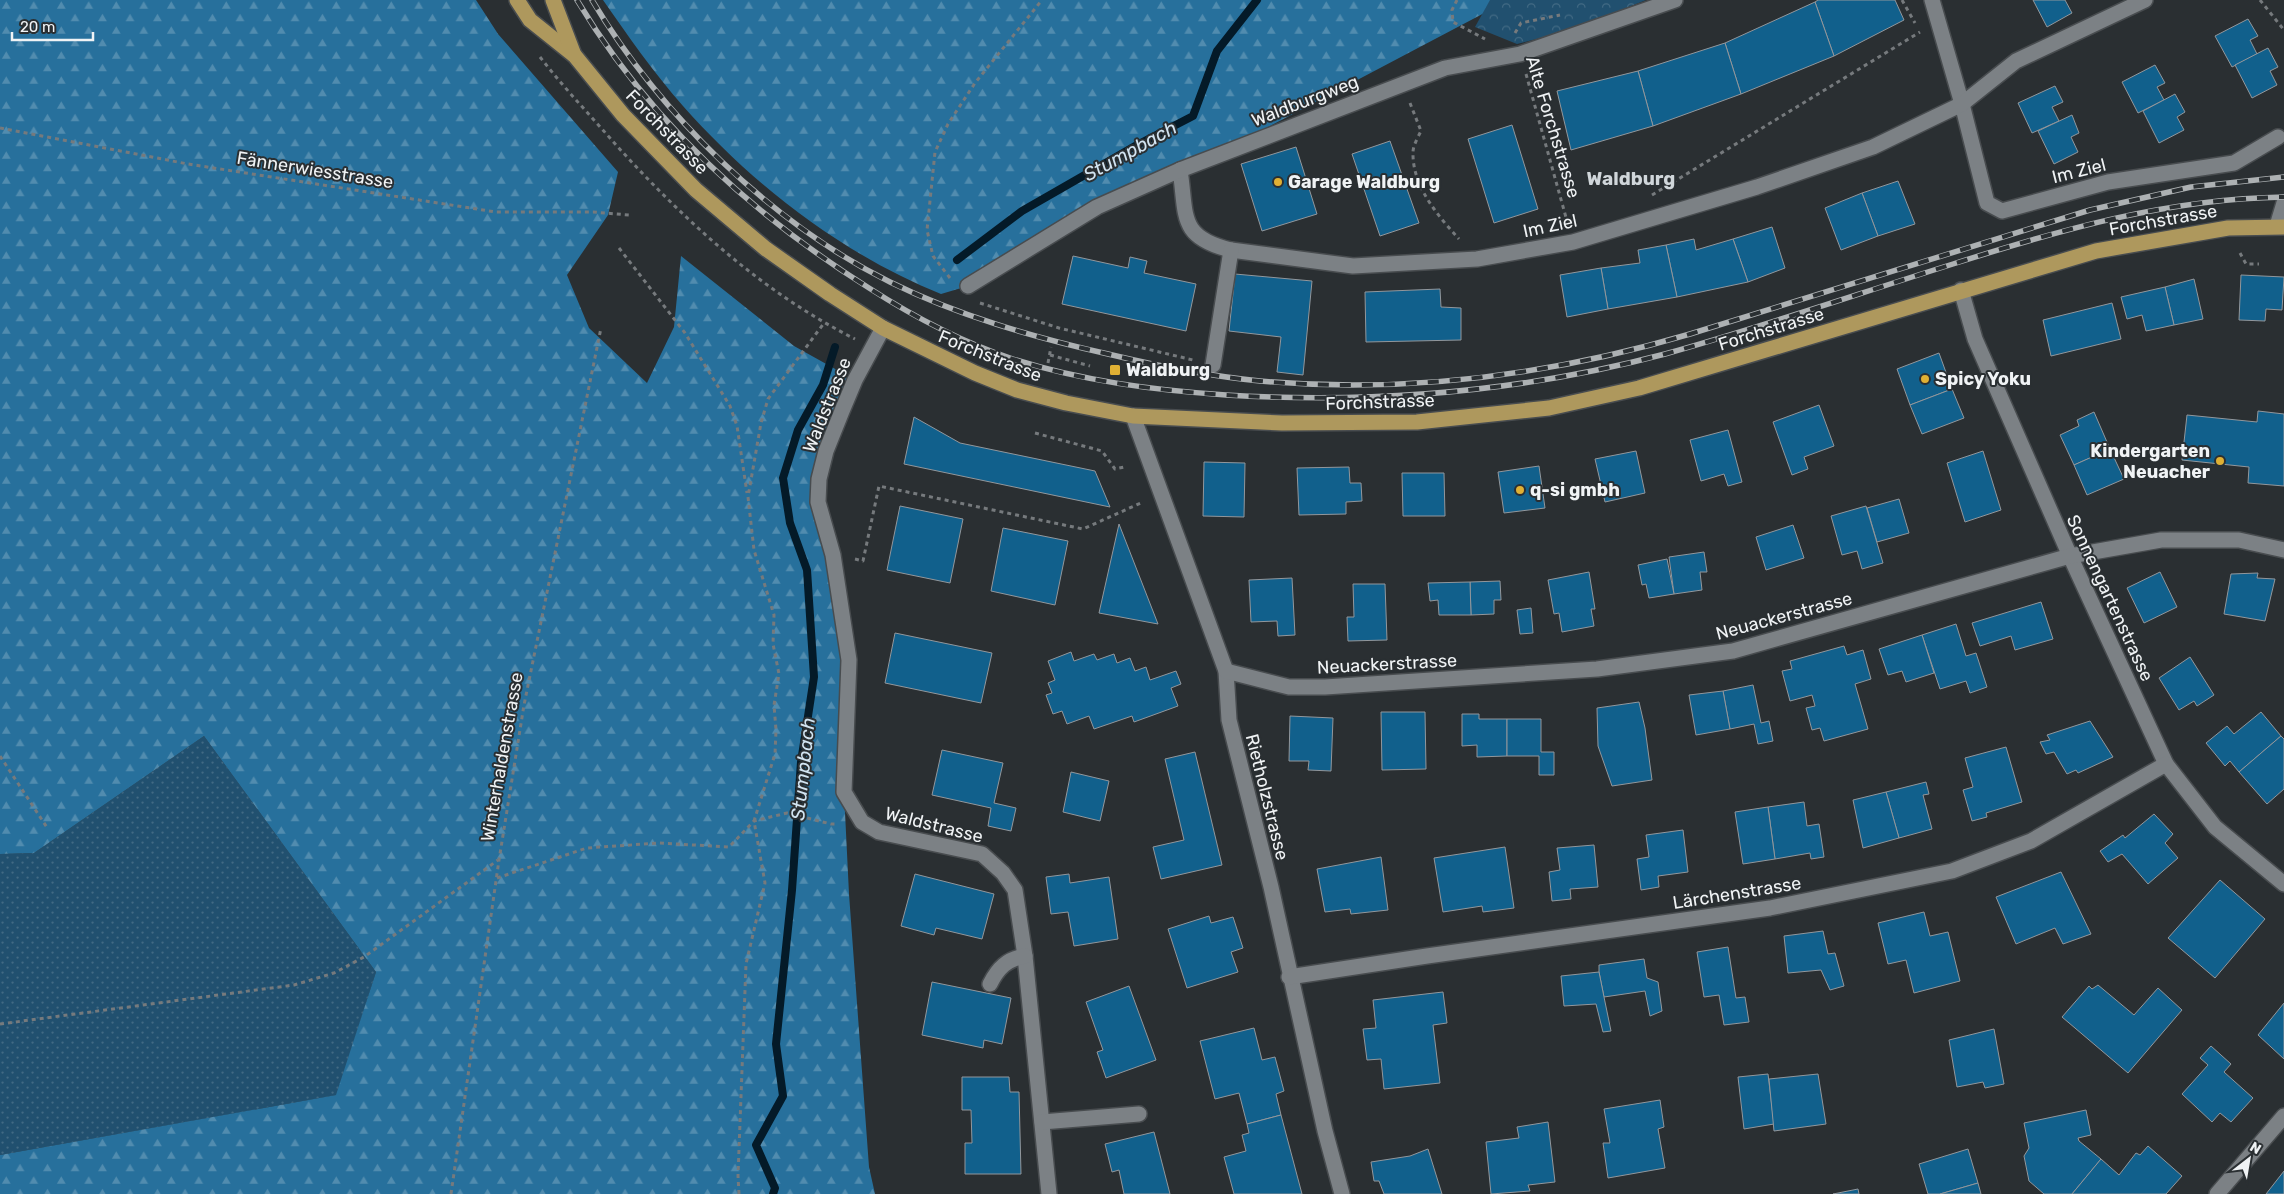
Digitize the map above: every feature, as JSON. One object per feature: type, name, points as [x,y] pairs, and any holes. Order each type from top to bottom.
[{"type":"main road","name":"Forchstrasse","points":[[517,0],[530,20],[575,56],[647,142],[723,214],[794,269],[883,328],[975,373],[1017,390],[1074,405],[1132,416],[1282,423],[1416,422],[1549,408],[1639,388],[2096,251],[2228,228],[2280,226]]},
{"type":"main road","name":"Forchstrasse","points":[[553,0],[575,56]]},
{"type":"street","name":"Waldburgweg","points":[[968,286],[1097,207],[1180,170],[1445,68],[1520,54],[1675,0]]},
{"type":"street","name":"Im Ziel","points":[[1932,0],[1962,104],[1987,203],[2002,211],[2108,182],[2234,163],[2278,138]]},
{"type":"street","name":"Im Ziel","points":[[1180,170],[1184,215],[1194,234],[1211,245],[1231,250],[1353,266],[1476,260],[1573,242],[1758,187],[1873,146],[1962,104],[2016,61],[2145,0]]},
{"type":"street","points":[[2280,226],[2284,203]]},
{"type":"street","points":[[1213,364],[1231,250]]},
{"type":"street","name":"Sonnengartenstrasse","points":[[1961,290],[1975,339],[2070,556],[2166,764],[2215,827],[2284,884]]},
{"type":"street","name":"Waldstrasse","points":[[883,328],[855,380],[826,451],[819,479],[818,502],[833,555],[849,660],[844,792],[862,822],[879,832],[982,854],[1003,873],[1015,890],[1025,956],[1049,1194]]},
{"type":"street","name":"Rietholzstrasse","points":[[1132,416],[1226,671],[1229,720],[1271,887],[1289,978],[1342,1194]]},
{"type":"street","name":"Neuackerstrasse","points":[[1226,671],[1289,686],[1325,687],[1597,668],[1733,652],[2070,556],[2161,540],[2239,540],[2284,550]]},
{"type":"street","name":"Lärchenstrasse","points":[[1289,978],[1427,956],[1770,908],[1952,871],[2031,841],[2166,764]]},
{"type":"street","points":[[990,984],[996,972],[1008,960],[1025,956]]},
{"type":"street","points":[[1042,1122],[1139,1114]]},
{"type":"street","points":[[2225,1192],[2284,1116]]},
{"type":"path","points":[[1042,0],[975,82],[948,124],[935,152],[927,230],[933,256],[948,278],[968,286],[981,305],[1059,328],[1213,364]]},
{"type":"path","name":"Alte Forchstrasse","points":[[1456,0],[1452,10],[1453,22],[1498,46],[1520,54],[1573,242]]},
{"type":"path","points":[[1649,196],[1920,32],[1902,0]]},
{"type":"path","points":[[2260,0],[2284,30]]},
{"type":"path","points":[[537,53],[561,84],[652,184],[693,225],[791,303],[824,323],[872,347]]},
{"type":"path","points":[[1402,84],[1421,131],[1413,152],[1418,182],[1435,214],[1460,242]]},
{"type":"path","name":"Fännerwiesstrasse","points":[[0,128],[188,164],[496,212],[593,212],[629,215]]},
{"type":"path","points":[[497,878],[587,848],[659,844],[729,847],[754,821],[775,754],[774,705],[779,674],[773,644],[774,615],[754,550],[737,426],[730,406],[685,332],[619,248]]},
{"type":"path","points":[[2240,254],[2246,264],[2259,264]]},
{"type":"path","points":[[748,498],[761,423],[768,399],[824,323]]},
{"type":"path","name":"Winterhaldenstrasse","points":[[451,1194],[499,860],[524,705],[601,328]]},
{"type":"path","points":[[1048,363],[1051,347]]},
{"type":"path","points":[[1050,355],[1090,366]]},
{"type":"path","points":[[1035,433],[1102,451],[1115,469],[1124,468]]},
{"type":"path","points":[[833,555],[864,561],[879,486],[1083,529],[1160,494]]},
{"type":"path","points":[[0,756],[48,829]]},
{"type":"path","points":[[754,821],[787,812],[831,824]]},
{"type":"path","points":[[739,1194],[738,1176],[746,964],[765,883],[754,821]]},
{"type":"path","points":[[0,1024],[294,985],[334,973],[364,957],[499,860]]},
{"type":"green space","points":[[0,0],[476,0],[498,34],[618,172],[608,215],[567,275],[589,328],[647,383],[674,327],[681,256],[794,346],[855,380],[819,479],[843,625],[844,792],[849,894],[869,1167],[875,1194],[0,1194],[0,1155],[336,1095],[376,972],[204,736],[34,853],[0,854]]},
{"type":"green space","points":[[603,0],[1509,0],[1215,155],[1097,207],[968,286],[941,294],[904,278],[834,238],[769,190],[710,135],[683,106],[632,41]]},
{"type":"green space","points":[[1490,0],[1646,0],[1574,29],[1517,44],[1475,27]]},
{"type":"green space","points":[[204,736],[376,972],[337,1095],[0,1155],[0,854],[34,853]]},
{"type":"building","points":[[1818,0],[1895,0],[1904,20],[1834,56],[1815,2]]},
{"type":"building","points":[[2033,0],[2065,0],[2072,13],[2047,27]]},
{"type":"building","points":[[1815,2],[1834,56],[1741,94],[1725,43]]},
{"type":"building","points":[[2248,19],[2258,36],[2250,40],[2257,54],[2232,67],[2215,36]]},
{"type":"building","points":[[1725,43],[1741,94],[1653,126],[1638,71]]},
{"type":"building","points":[[2268,48],[2278,67],[2270,71],[2277,85],[2252,98],[2235,65]]},
{"type":"building","points":[[2155,65],[2165,83],[2157,87],[2164,100],[2138,113],[2122,82]]},
{"type":"building","points":[[1638,71],[1653,126],[1571,150],[1557,91]]},
{"type":"building","points":[[2055,86],[2063,102],[2052,107],[2059,121],[2032,133],[2018,103]]},
{"type":"building","points":[[2175,94],[2185,112],[2177,117],[2184,130],[2159,143],[2143,111]]},
{"type":"building","points":[[2072,115],[2079,133],[2071,137],[2078,152],[2054,164],[2038,131]]},
{"type":"building","points":[[1512,125],[1538,209],[1494,223],[1468,139]]},
{"type":"building","points":[[1390,141],[1419,223],[1380,236],[1352,154]]},
{"type":"building","points":[[1296,147],[1317,214],[1262,231],[1241,164]]},
{"type":"building","points":[[1898,181],[1915,224],[1878,236],[1862,193]]},
{"type":"building","points":[[1862,193],[1878,236],[1841,250],[1825,208]]},
{"type":"building","points":[[1772,227],[1785,268],[1748,282],[1733,239]]},
{"type":"building","points":[[1694,239],[1696,250],[1733,239],[1748,282],[1677,297],[1666,245]]},
{"type":"building","points":[[1666,245],[1677,297],[1608,309],[1601,268],[1640,263],[1638,250]]},
{"type":"building","points":[[1073,256],[1128,268],[1130,257],[1147,261],[1144,273],[1196,284],[1186,331],[1062,304]]},
{"type":"building","points":[[1601,268],[1608,309],[1567,317],[1560,275]]},
{"type":"building","points":[[1235,274],[1312,281],[1303,375],[1277,372],[1281,337],[1229,331]]},
{"type":"building","points":[[2241,275],[2284,277],[2282,310],[2266,309],[2265,321],[2239,320]]},
{"type":"building","points":[[2194,279],[2203,319],[2174,325],[2165,287]]},
{"type":"building","points":[[2165,287],[2174,325],[2146,331],[2142,315],[2127,319],[2121,297]]},
{"type":"building","points":[[1440,289],[1441,307],[1461,308],[1461,340],[1366,342],[1365,292]]},
{"type":"building","points":[[2112,303],[2121,339],[2051,356],[2043,320]]},
{"type":"building","name":"Spicy Yoku","points":[[1939,353],[1952,389],[1910,405],[1897,369]]},
{"type":"building","points":[[1952,389],[1964,418],[1922,434],[1910,405]]},
{"type":"building","points":[[1819,405],[1834,446],[1804,457],[1808,469],[1792,475],[1773,422]]},
{"type":"building","points":[[2258,411],[2284,414],[2284,486],[2248,483],[2249,467],[2182,460],[2187,415],[2257,422]]},
{"type":"building","points":[[2094,412],[2110,449],[2074,465],[2060,435],[2079,426],[2077,420]]},
{"type":"building","points":[[914,417],[960,443],[1095,471],[1110,507],[904,464]]},
{"type":"building","points":[[1728,430],[1742,482],[1728,486],[1724,474],[1701,481],[1690,440]]},
{"type":"building","points":[[2110,449],[2124,479],[2087,495],[2074,465]]},
{"type":"building","points":[[1636,451],[1645,493],[1605,502],[1595,459]]},
{"type":"building","points":[[1983,451],[2001,510],[1965,522],[1947,463]]},
{"type":"building","points":[[1204,462],[1245,463],[1244,517],[1203,516]]},
{"type":"building","points":[[1539,466],[1545,508],[1504,513],[1498,472]]},
{"type":"building","points":[[1349,467],[1350,483],[1361,483],[1362,501],[1346,502],[1346,514],[1299,515],[1297,468]]},
{"type":"building","points":[[1402,473],[1444,473],[1445,516],[1403,516]]},
{"type":"building","points":[[1899,499],[1909,533],[1877,542],[1867,508]]},
{"type":"building","points":[[900,506],[963,519],[950,583],[887,570]]},
{"type":"building","points":[[1866,506],[1883,563],[1862,569],[1857,551],[1842,555],[1831,516]]},
{"type":"building","points":[[1119,524],[1158,624],[1099,613]]},
{"type":"building","points":[[1793,525],[1804,558],[1766,570],[1756,537]]},
{"type":"building","points":[[1003,528],[1068,541],[1055,605],[991,591]]},
{"type":"building","points":[[1704,552],[1707,572],[1700,572],[1702,590],[1674,594],[1669,557]]},
{"type":"building","points":[[1667,559],[1674,594],[1649,598],[1646,584],[1642,585],[1638,565]]},
{"type":"building","points":[[1589,572],[1595,609],[1591,609],[1594,626],[1562,632],[1559,613],[1554,614],[1548,580]]},
{"type":"building","points":[[2160,572],[2177,607],[2144,623],[2127,588]]},
{"type":"building","points":[[2258,573],[2257,578],[2275,579],[2265,621],[2224,614],[2231,574]]},
{"type":"building","points":[[1292,578],[1295,635],[1278,636],[1277,621],[1251,622],[1249,580]]},
{"type":"building","points":[[1500,581],[1501,600],[1494,600],[1494,614],[1471,615],[1470,582]]},
{"type":"building","points":[[1470,582],[1471,615],[1439,615],[1438,600],[1430,601],[1428,583]]},
{"type":"building","points":[[1353,584],[1385,584],[1387,640],[1348,641],[1347,617],[1354,617]]},
{"type":"building","points":[[2041,602],[2053,639],[2015,650],[2011,636],[1980,646],[1972,623]]},
{"type":"building","points":[[1531,608],[1533,633],[1520,634],[1517,610]]},
{"type":"building","points":[[1956,624],[1966,656],[1976,653],[1987,687],[1970,693],[1966,681],[1940,689],[1922,635]]},
{"type":"building","points":[[895,633],[992,653],[981,703],[885,683]]},
{"type":"building","points":[[1922,635],[1934,673],[1906,682],[1902,671],[1888,675],[1879,649]]},
{"type":"building","points":[[1844,646],[1847,655],[1863,650],[1871,679],[1855,684],[1868,729],[1824,741],[1820,728],[1812,730],[1806,708],[1815,706],[1812,695],[1790,701],[1782,671],[1792,669],[1790,661]]},
{"type":"building","points":[[1071,652],[1074,661],[1094,654],[1097,660],[1114,654],[1117,663],[1130,658],[1135,671],[1146,667],[1150,680],[1176,671],[1181,684],[1171,688],[1178,706],[1134,722],[1132,716],[1094,729],[1089,716],[1067,724],[1062,711],[1053,714],[1046,695],[1052,693],[1048,683],[1055,680],[1048,661]]},
{"type":"building","points":[[2190,657],[2214,695],[2197,706],[2194,701],[2179,710],[2159,678]]},
{"type":"building","points":[[1753,685],[1761,723],[1769,721],[1773,741],[1758,744],[1754,724],[1730,729],[1723,691]]},
{"type":"building","points":[[1723,691],[1730,729],[1696,735],[1689,695]]},
{"type":"building","points":[[1639,702],[1645,728],[1652,780],[1612,786],[1598,746],[1597,708]]},
{"type":"building","points":[[1381,712],[1425,712],[1426,769],[1382,770]]},
{"type":"building","points":[[2261,712],[2281,736],[2239,772],[2230,761],[2225,766],[2206,743],[2227,726],[2234,734]]},
{"type":"building","points":[[1462,714],[1479,714],[1479,719],[1507,719],[1507,756],[1477,757],[1477,745],[1462,746]]},
{"type":"building","points":[[1290,716],[1333,718],[1331,771],[1308,770],[1309,761],[1289,761]]},
{"type":"building","points":[[1507,719],[1541,719],[1541,752],[1554,752],[1554,775],[1539,775],[1539,756],[1507,756]]},
{"type":"building","points":[[2090,721],[2113,757],[2078,773],[2076,770],[2067,774],[2054,752],[2046,754],[2040,742],[2050,740],[2047,735]]},
{"type":"building","points":[[2281,736],[2284,739],[2284,789],[2267,804],[2239,772]]},
{"type":"building","points":[[2006,747],[2022,802],[1986,813],[1987,817],[1972,821],[1963,790],[1973,787],[1965,758]]},
{"type":"building","points":[[942,750],[1003,763],[994,803],[1016,808],[1011,831],[988,826],[991,808],[932,795]]},
{"type":"building","points":[[1195,752],[1222,865],[1161,879],[1153,847],[1184,840],[1165,759]]},
{"type":"building","points":[[1071,772],[1109,781],[1100,821],[1063,812]]},
{"type":"building","points":[[1926,782],[1929,794],[1923,795],[1932,829],[1899,838],[1886,792]]},
{"type":"building","points":[[1886,792],[1899,838],[1863,848],[1853,800]]},
{"type":"building","points":[[1804,802],[1807,826],[1819,824],[1824,857],[1811,859],[1810,853],[1775,859],[1768,807]]},
{"type":"building","points":[[1768,807],[1775,859],[1743,864],[1735,812]]},
{"type":"building","points":[[2154,814],[2173,834],[2165,843],[2178,858],[2148,884],[2122,854],[2108,862],[2100,851],[2123,835],[2125,838]]},
{"type":"building","points":[[1683,830],[1688,872],[1658,876],[1659,887],[1641,890],[1637,859],[1649,857],[1646,835]]},
{"type":"building","points":[[1594,845],[1598,887],[1570,889],[1571,899],[1552,901],[1549,872],[1560,870],[1557,848]]},
{"type":"building","points":[[1505,847],[1514,908],[1483,912],[1482,906],[1443,912],[1434,858]]},
{"type":"building","points":[[1381,857],[1388,910],[1351,914],[1350,909],[1325,912],[1317,869]]},
{"type":"building","points":[[2061,872],[2091,934],[2063,944],[2055,928],[2016,944],[1996,897]]},
{"type":"building","points":[[915,874],[994,894],[982,939],[936,928],[934,935],[901,926]]},
{"type":"building","points":[[1069,874],[1070,883],[1109,877],[1118,939],[1074,946],[1068,912],[1051,914],[1046,877]]},
{"type":"building","points":[[2220,880],[2265,919],[2215,978],[2168,938]]},
{"type":"building","points":[[1924,912],[1930,936],[1948,932],[1960,981],[1914,993],[1906,960],[1888,964],[1878,923]]},
{"type":"building","points":[[1209,916],[1211,923],[1233,917],[1243,948],[1231,952],[1238,972],[1187,988],[1168,929]]},
{"type":"building","points":[[1823,931],[1828,954],[1835,953],[1844,986],[1830,990],[1821,970],[1788,973],[1784,936]]},
{"type":"building","points":[[1728,947],[1736,998],[1745,997],[1749,1022],[1724,1025],[1719,995],[1704,997],[1697,952]]},
{"type":"building","points":[[1644,959],[1647,978],[1658,982],[1662,1011],[1650,1016],[1645,991],[1604,997],[1599,972],[1599,965]]},
{"type":"building","points":[[1599,972],[1611,1031],[1603,1032],[1596,1004],[1564,1006],[1561,976]]},
{"type":"building","points":[[932,982],[1011,998],[1002,1044],[984,1040],[983,1048],[922,1035]]},
{"type":"building","points":[[2098,985],[2134,1015],[2158,988],[2182,1010],[2128,1073],[2062,1017],[2089,986],[2092,989]]},
{"type":"building","points":[[1129,986],[1156,1060],[1106,1078],[1097,1052],[1103,1050],[1086,1002]]},
{"type":"building","points":[[1443,992],[1447,1023],[1433,1025],[1440,1083],[1384,1089],[1381,1059],[1367,1060],[1363,1029],[1376,1028],[1373,1000]]},
{"type":"building","points":[[2284,1003],[2284,1059],[2258,1035]]},
{"type":"building","points":[[1254,1028],[1262,1060],[1275,1057],[1284,1091],[1276,1094],[1281,1115],[1247,1124],[1239,1093],[1215,1099],[1200,1041]]},
{"type":"building","points":[[1994,1029],[2004,1084],[1985,1088],[1983,1082],[1957,1087],[1949,1040]]},
{"type":"building","points":[[2211,1046],[2231,1064],[2224,1072],[2253,1098],[2231,1122],[2220,1113],[2212,1122],[2182,1094],[2208,1065],[2200,1058]]},
{"type":"building","points":[[1768,1074],[1774,1124],[1744,1129],[1738,1077]]},
{"type":"building","points":[[1818,1074],[1826,1124],[1774,1131],[1769,1079]]},
{"type":"building","points":[[962,1077],[1009,1077],[1010,1092],[1019,1092],[1021,1174],[965,1174],[965,1143],[972,1143],[971,1110],[962,1110]]},
{"type":"building","points":[[1660,1100],[1664,1127],[1658,1129],[1665,1168],[1608,1178],[1603,1143],[1610,1143],[1604,1109]]},
{"type":"building","points":[[2086,1110],[2091,1135],[2078,1138],[2079,1141],[2101,1159],[2072,1194],[2044,1194],[2029,1181],[2024,1156],[2029,1148],[2024,1123]]},
{"type":"building","points":[[1281,1115],[1302,1194],[1234,1194],[1224,1157],[1246,1151],[1242,1135],[1249,1133],[1247,1124]]},
{"type":"building","points":[[1548,1122],[1555,1182],[1528,1185],[1530,1191],[1491,1194],[1486,1142],[1519,1138],[1517,1127]]},
{"type":"building","points":[[1154,1132],[1170,1194],[1124,1194],[1119,1170],[1112,1172],[1105,1144]]},
{"type":"building","points":[[2148,1146],[2182,1176],[2166,1194],[2072,1194],[2101,1159],[2119,1175],[2136,1153],[2140,1155]]},
{"type":"building","points":[[1428,1149],[1442,1194],[1384,1194],[1379,1181],[1374,1181],[1371,1162],[1410,1156]]},
{"type":"building","points":[[1968,1149],[1978,1183],[1940,1194],[1928,1194],[1919,1164]]},
{"type":"building","points":[[2284,1171],[2284,1194],[2266,1194]]},
{"type":"building","points":[[1978,1183],[1981,1194],[1940,1194]]},
{"type":"building","points":[[1858,1189],[1859,1194],[1833,1194]]},
{"type":"waterway","name":"Stumpbach","points":[[957,260],[1022,211],[1137,145],[1193,116],[1217,51],[1257,0]]},
{"type":"waterway","name":"Stumpbach","points":[[773,1194],[775,1188],[756,1145],[783,1096],[776,1044],[792,890],[801,762],[814,677],[807,570],[790,523],[783,478],[798,430],[823,385],[835,347]]},
{"type":"railway","points":[[577,0],[605,44],[636,85],[706,161],[784,229],[869,288],[939,328],[975,345],[1013,359],[1091,379],[1172,390],[1226,395],[1337,398],[1447,392],[1556,378],[1611,367],[1701,344],[1994,251],[2075,228],[2116,218],[2198,203],[2284,197]]},
{"type":"railway","points":[[592,0],[619,42],[651,84],[685,124],[722,162],[761,197],[803,229],[846,258],[916,294],[1024,333],[1165,366],[1260,381],[1369,385],[1423,383],[1477,378],[1585,360],[1690,334],[2090,210],[2191,187],[2284,177]]},
{"type":"place","name":"Garage Waldburg","points":[[1278,182]]},
{"type":"place","name":"Waldburg","points":[[1115,370]]},
{"type":"place","name":"Spicy Yoku","points":[[1925,379]]},
{"type":"place","name":"Kindergarten Neuacher","points":[[2220,461]]},
{"type":"place","name":"q-si gmbh","points":[[1520,490]]},
{"type":"district","name":"Waldburg","points":[[1631,178]]}]
